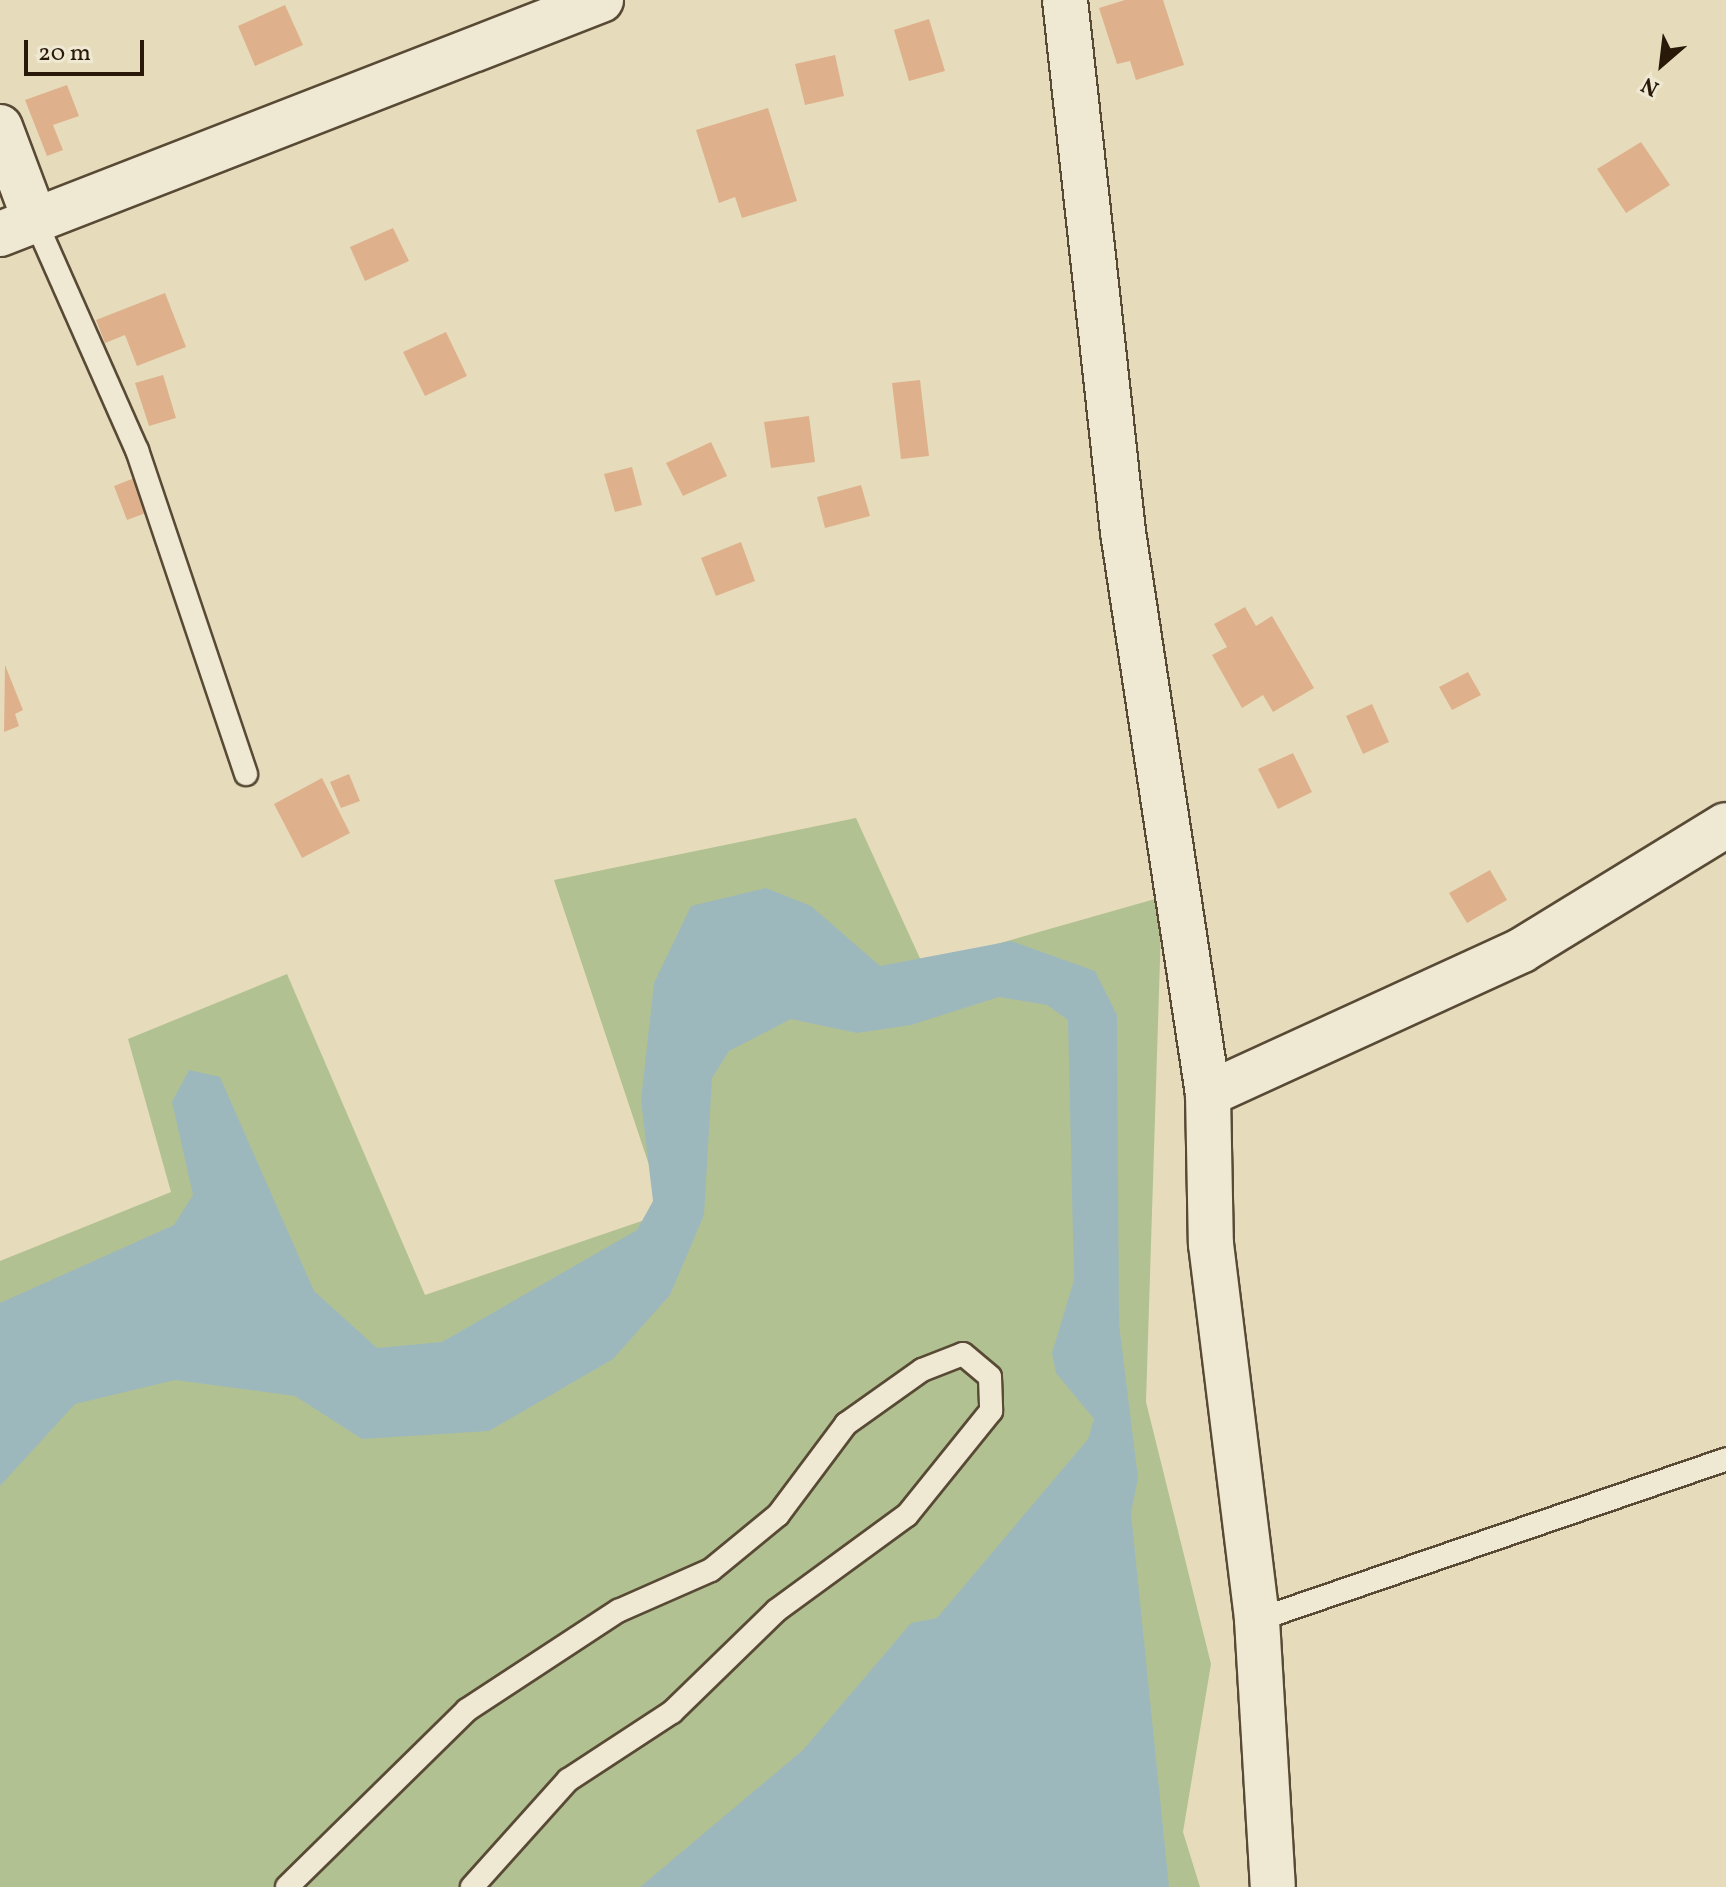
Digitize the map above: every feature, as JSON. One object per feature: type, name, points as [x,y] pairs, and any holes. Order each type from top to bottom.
[{"type":"street","points":[[0,127],[18,227],[601,0]]},
{"type":"street","points":[[1065,0],[1123,532],[1208,1094],[1211,1244],[1257,1620],[1273,1887]]},
{"type":"street","points":[[1208,1094],[1522,950],[1726,825]]},
{"type":"lane","points":[[18,227],[137,450],[246,774]]},
{"type":"lane","points":[[287,1887],[467,1710],[618,1611],[711,1570],[778,1515],[846,1424],[922,1370],[963,1354],[990,1377],[991,1411],[907,1515],[776,1611],[672,1712],[568,1780],[472,1887]]},
{"type":"lane","points":[[1257,1620],[1726,1459]]},
{"type":"green space","points":[[856,818],[923,965],[1162,897],[1146,1402],[1211,1664],[1183,1832],[1200,1887],[0,1887],[0,1261],[171,1192],[128,1039],[287,974],[425,1295],[665,1213],[554,880]]},
{"type":"water","points":[[766,888],[811,906],[880,966],[1011,941],[1095,971],[1117,1015],[1119,1324],[1138,1478],[1131,1513],[1169,1887],[640,1887],[803,1750],[911,1623],[937,1618],[1088,1439],[1094,1419],[1056,1373],[1052,1353],[1074,1280],[1068,1020],[1047,1005],[999,997],[911,1025],[857,1033],[791,1019],[729,1051],[712,1078],[704,1215],[670,1295],[613,1359],[489,1431],[362,1439],[295,1396],[175,1380],[75,1404],[0,1486],[0,1303],[174,1225],[193,1195],[172,1102],[189,1070],[220,1077],[314,1291],[377,1348],[442,1342],[637,1230],[653,1201],[641,1100],[654,983],[691,906]]},
{"type":"building","points":[[1125,0],[1163,0],[1184,65],[1136,80],[1130,61],[1117,64],[1099,8]]},
{"type":"building","points":[[285,5],[303,45],[255,66],[238,26]]},
{"type":"building","points":[[929,19],[945,71],[909,81],[894,30]]},
{"type":"building","points":[[835,55],[844,96],[805,105],[795,64]]},
{"type":"building","points":[[67,85],[79,116],[53,125],[63,150],[47,156],[25,100]]},
{"type":"building","points":[[768,108],[797,201],[742,218],[735,197],[719,203],[696,130]]},
{"type":"building","points":[[1641,142],[1670,185],[1626,213],[1597,169]]},
{"type":"building","points":[[393,228],[409,261],[365,281],[350,247]]},
{"type":"building","points":[[165,293],[186,347],[137,366],[125,335],[105,343],[96,320]]},
{"type":"building","points":[[446,332],[467,376],[425,396],[403,352]]},
{"type":"building","points":[[163,375],[176,418],[149,426],[135,383]]},
{"type":"building","points":[[920,380],[929,456],[901,459],[892,383]]},
{"type":"building","points":[[809,416],[815,462],[771,468],[764,422]]},
{"type":"building","points":[[711,442],[727,476],[683,496],[666,463]]},
{"type":"building","points":[[632,467],[642,505],[615,512],[604,474]]},
{"type":"building","points":[[137,477],[151,511],[127,520],[114,486]]},
{"type":"building","points":[[861,485],[870,516],[825,528],[817,497]]},
{"type":"building","points":[[741,542],[755,581],[716,596],[701,558]]},
{"type":"building","points":[[1245,607],[1256,626],[1272,616],[1314,688],[1273,712],[1263,695],[1242,708],[1212,655],[1227,647],[1214,624]]},
{"type":"building","points":[[5,665],[23,710],[15,714],[19,726],[4,732]]},
{"type":"building","points":[[1468,672],[1481,695],[1452,710],[1439,687]]},
{"type":"building","points":[[1372,704],[1389,742],[1363,754],[1346,716]]},
{"type":"building","points":[[1293,753],[1312,792],[1278,809],[1258,769]]},
{"type":"building","points":[[349,774],[360,801],[341,808],[330,782]]},
{"type":"building","points":[[322,778],[350,833],[302,858],[274,804]]},
{"type":"building","points":[[1490,870],[1507,900],[1467,923],[1449,893]]}]
